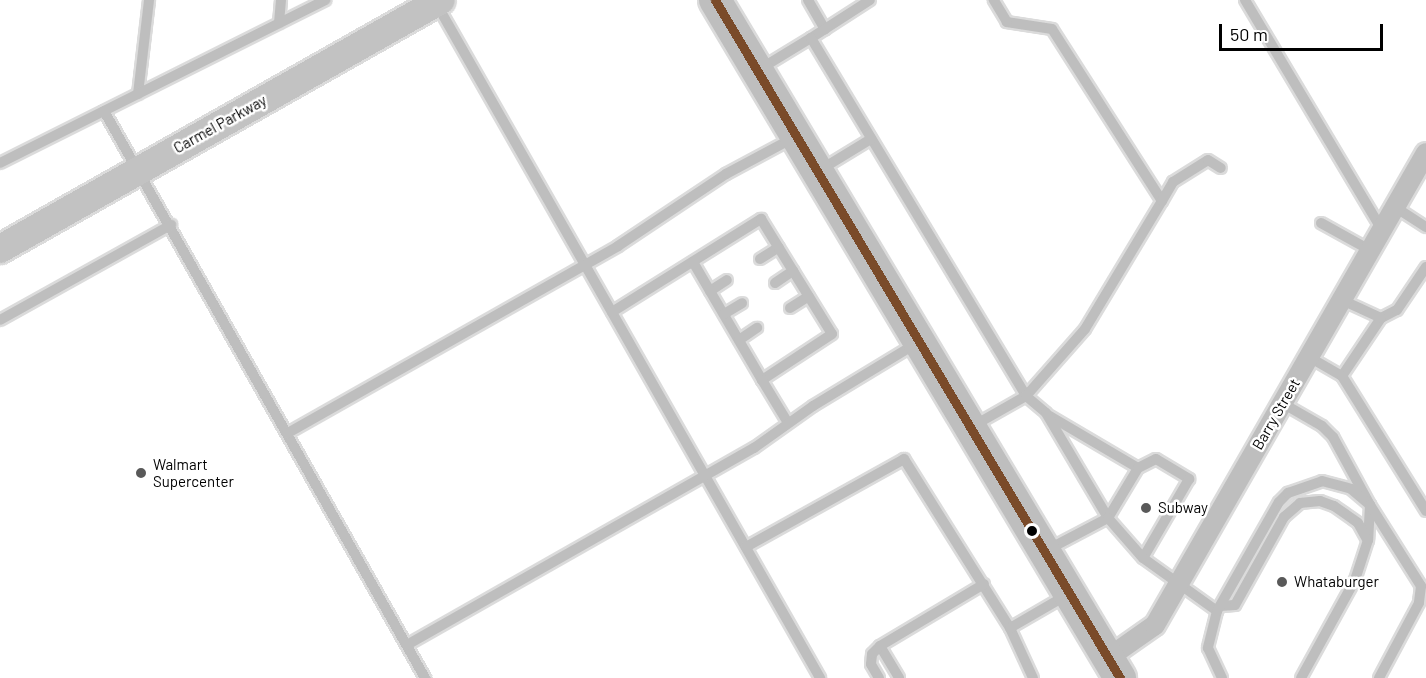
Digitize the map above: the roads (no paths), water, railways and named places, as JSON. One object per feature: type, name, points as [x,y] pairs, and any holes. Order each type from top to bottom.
[{"type":"main road","points":[[715,0],[1114,668]]},
{"type":"street","name":"Carmel Parkway","points":[[0,249],[437,1]]},
{"type":"street","name":"Barry Street","points":[[1114,668],[1155,625],[1426,153]]},
{"type":"lane","points":[[138,94],[149,0]]},
{"type":"lane","points":[[279,23],[281,0]]},
{"type":"lane","points":[[0,163],[326,0]]},
{"type":"lane","points":[[808,0],[825,29]]},
{"type":"lane","points":[[994,0],[1007,22],[1052,29],[1162,201]]},
{"type":"lane","points":[[1245,0],[1382,230]]},
{"type":"lane","points":[[437,1],[820,678]]},
{"type":"lane","points":[[757,70],[811,38],[866,1]]},
{"type":"lane","points":[[811,38],[1026,396],[1046,413],[1138,468]]},
{"type":"lane","points":[[104,111],[140,170],[425,678]]},
{"type":"lane","points":[[288,433],[585,265],[726,174],[797,136]]},
{"type":"lane","points":[[818,172],[871,139]]},
{"type":"lane","points":[[971,427],[1026,396],[1085,329],[1173,182],[1208,160],[1221,168]]},
{"type":"lane","points":[[1395,207],[1426,227]]},
{"type":"lane","points":[[612,312],[761,219],[832,334],[762,380]]},
{"type":"lane","points":[[1321,223],[1370,250]]},
{"type":"lane","points":[[0,320],[171,225]]},
{"type":"lane","points":[[760,260],[778,248]]},
{"type":"lane","points":[[693,262],[788,423]]},
{"type":"lane","points":[[1342,376],[1382,318],[1397,310],[1426,267]]},
{"type":"lane","points":[[775,283],[793,271]]},
{"type":"lane","points":[[710,291],[727,280]]},
{"type":"lane","points":[[790,308],[809,296]]},
{"type":"lane","points":[[1342,300],[1382,318]]},
{"type":"lane","points":[[724,315],[742,303]]},
{"type":"lane","points":[[739,340],[757,328]]},
{"type":"lane","points":[[407,645],[754,448],[788,423],[919,342]]},
{"type":"lane","points":[[1309,357],[1342,376],[1426,511]]},
{"type":"lane","points":[[1282,403],[1323,426],[1333,436],[1370,505],[1421,586],[1422,595],[1379,678]]},
{"type":"lane","points":[[1046,413],[1108,518],[1143,558],[1178,584],[1219,609],[1235,604],[1284,517],[1300,503],[1320,501],[1334,506],[1358,523],[1368,540]]},
{"type":"lane","points":[[746,547],[904,459],[1010,628],[1032,677]]},
{"type":"lane","points":[[1044,551],[1108,518],[1138,468],[1156,459],[1189,478],[1143,558]]},
{"type":"lane","points":[[1222,678],[1208,648],[1219,609],[1272,514],[1288,493],[1309,483],[1335,483],[1351,489],[1370,505]]},
{"type":"lane","points":[[1301,678],[1356,578],[1368,540],[1370,505]]},
{"type":"lane","points":[[879,678],[871,664],[872,654],[880,646],[984,584]]},
{"type":"lane","points":[[1010,628],[1069,593]]},
{"type":"lane","points":[[880,646],[899,678]]},
{"type":"place","name":"Walmart Supercenter","points":[[141,473]]},
{"type":"place","name":"Subway","points":[[1146,508]]},
{"type":"place","name":"Whataburger","points":[[1282,582]]}]
